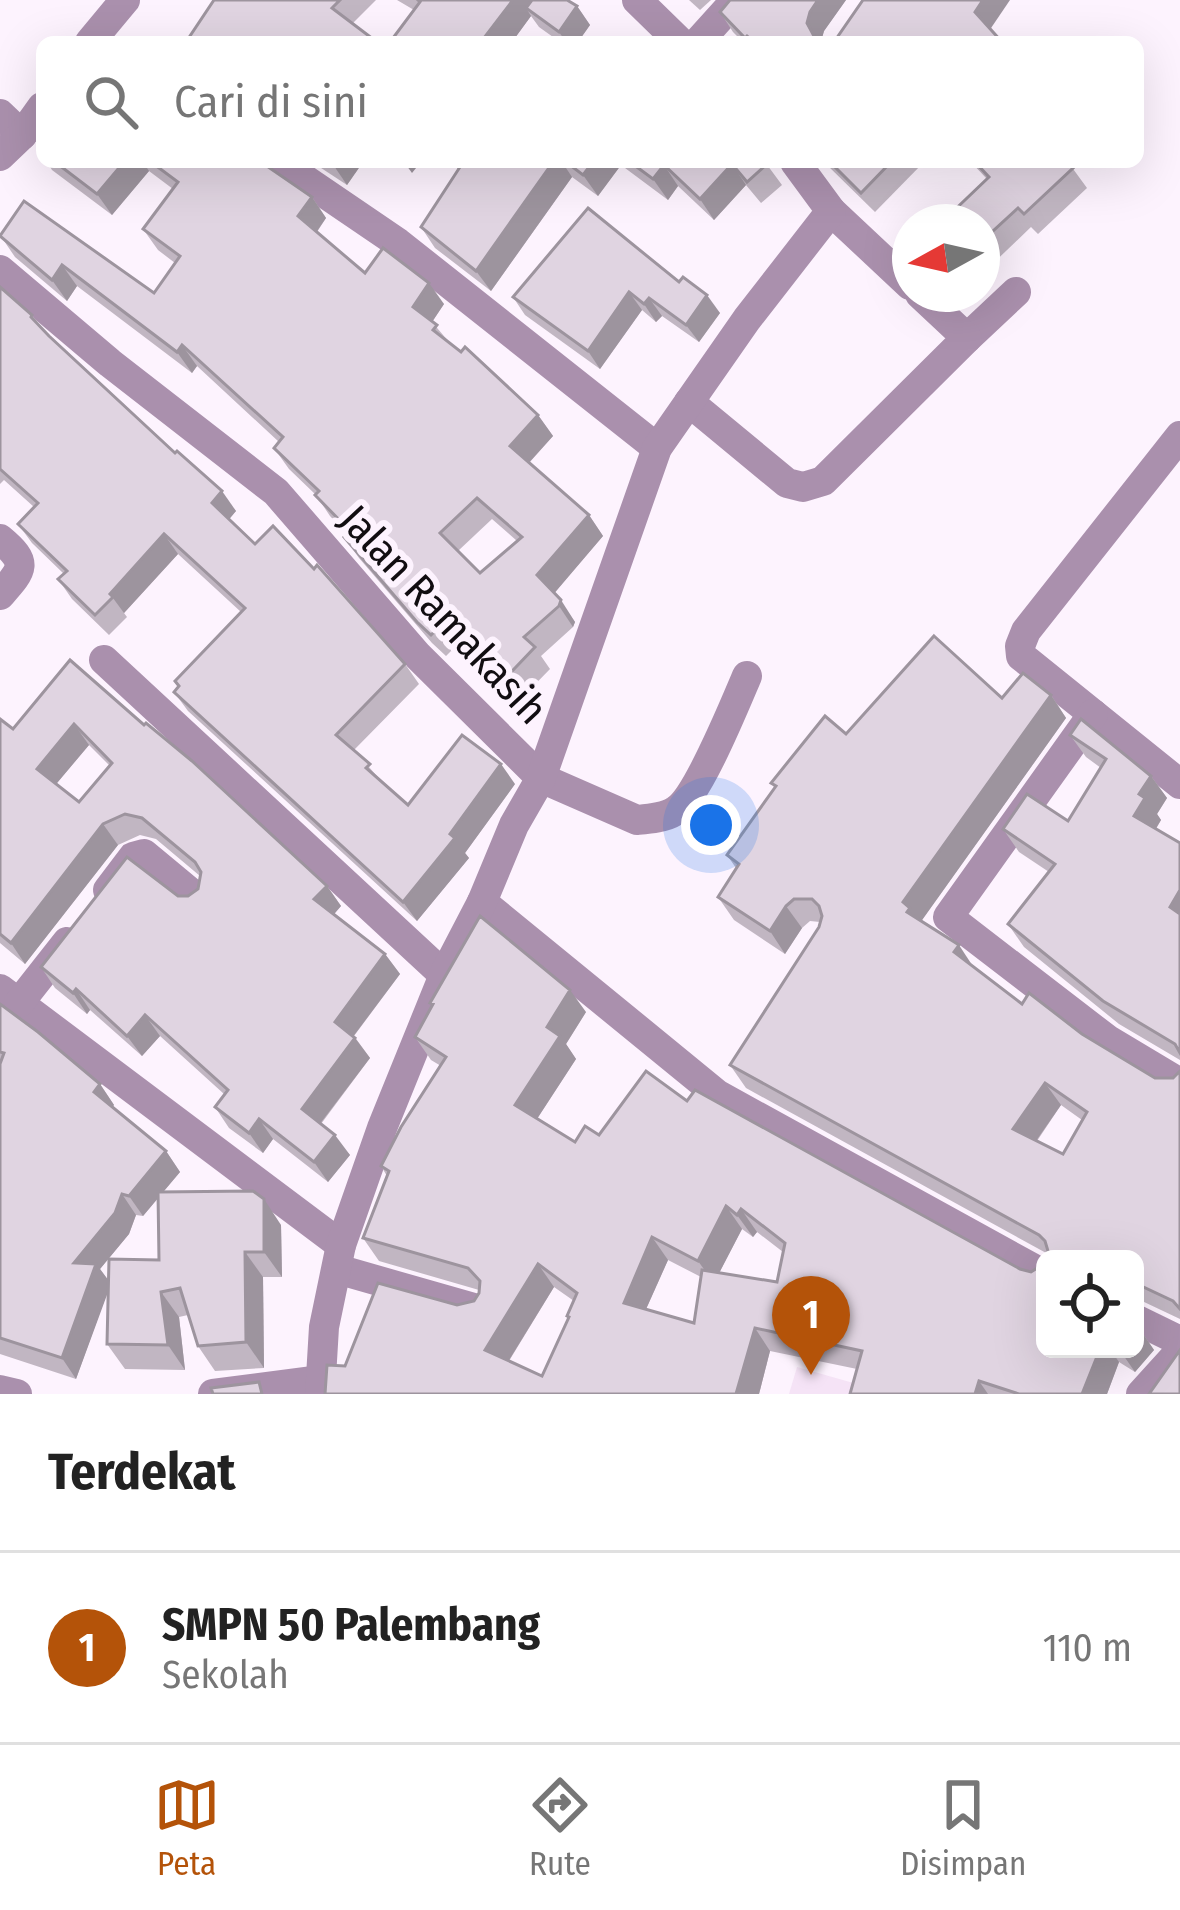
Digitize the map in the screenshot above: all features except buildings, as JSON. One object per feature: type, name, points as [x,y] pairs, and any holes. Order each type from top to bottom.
[{"type":"street","points":[[99,36],[125,0]]},
{"type":"street","points":[[637,0],[674,36]]},
{"type":"street","points":[[703,36],[736,0]]},
{"type":"street","points":[[7,134],[36,112]]},
{"type":"street","points":[[288,168],[398,243],[657,448]]},
{"type":"street","points":[[799,168],[831,211],[892,268]]},
{"type":"street","points":[[747,676],[713,755],[678,810],[637,820],[541,778],[657,448],[747,319],[831,211]]},
{"type":"street","name":"Jalan Ramakasih","points":[[0,271],[276,492],[418,656],[541,778],[444,975],[382,1128],[339,1257],[324,1327],[320,1387]]},
{"type":"street","points":[[688,402],[787,483],[803,488],[824,481],[1016,292]]},
{"type":"street","points":[[940,312],[968,338]]},
{"type":"street","points":[[1180,436],[1026,631],[1020,646],[1021,656],[1180,784]]},
{"type":"street","points":[[0,539],[19,554],[21,563],[0,595]]},
{"type":"street","points":[[104,660],[444,975]]},
{"type":"street","points":[[1093,714],[948,917],[1108,1040],[1180,1083]]},
{"type":"street","points":[[197,898],[144,854],[134,857],[10,996],[339,1257],[477,1309]]},
{"type":"street","points":[[482,902],[724,1085],[1036,1270]]},
{"type":"street","points":[[1144,1323],[1180,1340]]},
{"type":"street","points":[[1141,1394],[1180,1351]]},
{"type":"street","points":[[212,1394],[320,1387]]},
{"type":"street","points":[[0,1390],[17,1394]]},
{"type":"shaded area","points":[[797,1367],[857,1384],[854,1394],[789,1394]]},
{"type":"place","name":"SMPN 50 Palembang","points":[[811,1375]]}]
